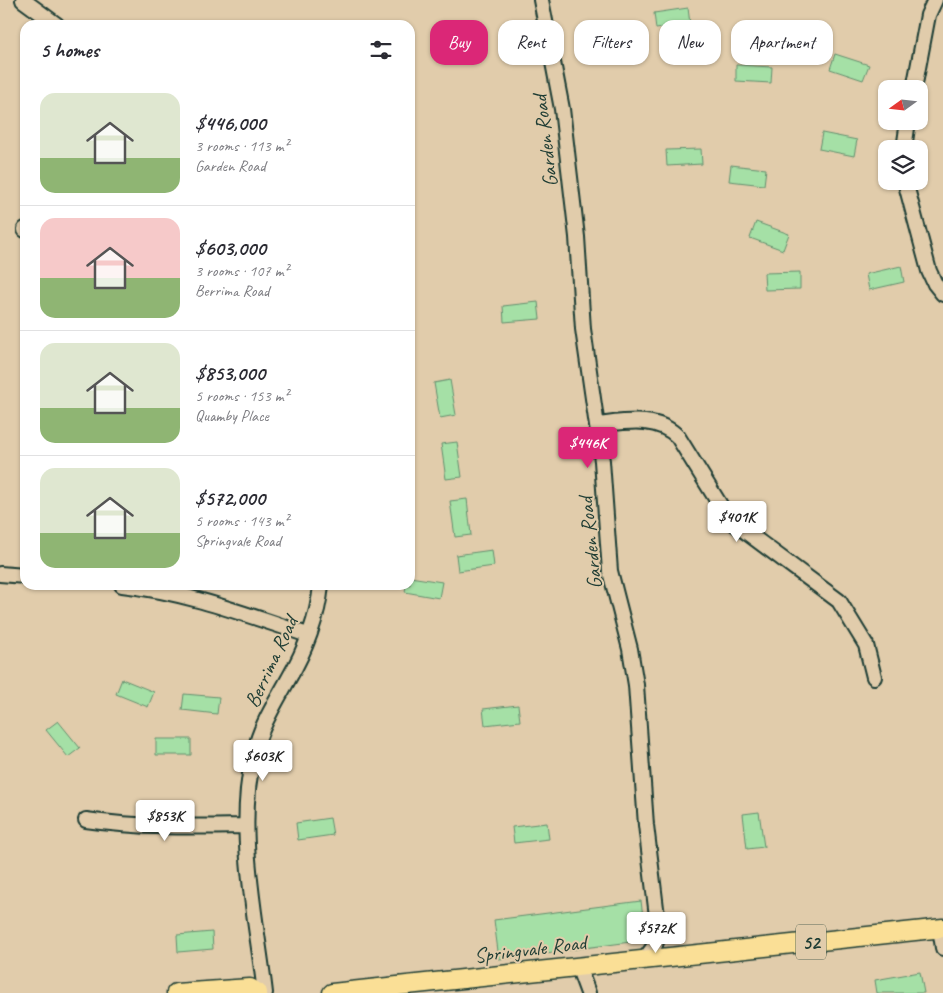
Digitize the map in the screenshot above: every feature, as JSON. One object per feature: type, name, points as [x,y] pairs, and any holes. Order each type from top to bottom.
[{"type":"main road","name":"Springvale Road","points":[[332,993],[942,928]]},
{"type":"main road","points":[[176,993],[250,988],[258,993]]},
{"type":"street","points":[[23,0],[50,20]]},
{"type":"street","name":"Garden Road","points":[[541,0],[562,109],[577,236],[583,329],[597,425],[610,571],[630,649],[636,685],[647,833],[659,933]]},
{"type":"street","points":[[916,80],[928,15],[935,0]]},
{"type":"street","points":[[907,190],[929,271],[935,284],[943,294]]},
{"type":"street","points":[[597,425],[655,422],[671,429],[678,437],[724,513],[734,523],[839,601],[866,645],[874,677]]},
{"type":"street","points":[[0,574],[20,576]]},
{"type":"street","points":[[156,590],[202,600],[308,635]]},
{"type":"street","name":"Berrima Road","points":[[265,993],[246,826],[250,771],[257,743],[270,712],[300,657],[315,615],[320,590]]},
{"type":"street","points":[[86,820],[126,826],[164,828],[246,826]]},
{"type":"street","points":[[942,928],[943,948]]},
{"type":"street","points":[[659,933],[678,955]]},
{"type":"street","points":[[645,959],[655,945],[659,933]]},
{"type":"street","points":[[578,966],[588,993]]},
{"type":"green space","points":[[688,8],[690,20],[659,20],[659,29],[656,29],[654,13]]},
{"type":"green space","points":[[835,54],[869,65],[863,80],[830,69],[833,65]]},
{"type":"green space","points":[[736,65],[772,67],[771,83],[736,81]]},
{"type":"green space","points":[[822,133],[857,140],[854,156],[819,149]]},
{"type":"green space","points":[[701,149],[702,164],[667,166],[666,150]]},
{"type":"green space","points":[[731,165],[766,169],[764,185],[729,181]]},
{"type":"green space","points":[[756,222],[789,234],[783,250],[750,238]]},
{"type":"green space","points":[[901,266],[904,282],[869,290],[866,274]]},
{"type":"green space","points":[[800,272],[800,289],[765,290],[764,273]]},
{"type":"green space","points":[[538,302],[540,319],[504,322],[503,306]]},
{"type":"green space","points":[[450,380],[456,415],[440,418],[434,383]]},
{"type":"green space","points":[[457,442],[462,477],[446,479],[441,444]]},
{"type":"green space","points":[[467,499],[471,535],[455,537],[450,501]]},
{"type":"green space","points":[[492,550],[494,566],[458,571],[456,555]]},
{"type":"green space","points":[[415,578],[442,582],[439,598],[405,592],[405,590],[415,590]]},
{"type":"green space","points":[[122,679],[154,692],[148,707],[116,694]]},
{"type":"green space","points":[[184,694],[219,697],[217,714],[182,710]]},
{"type":"green space","points":[[518,705],[520,721],[485,725],[483,709]]},
{"type":"green space","points":[[58,721],[80,748],[68,757],[46,730]]},
{"type":"green space","points":[[156,739],[191,739],[191,755],[156,755]]},
{"type":"green space","points":[[759,812],[764,847],[747,849],[743,814]]},
{"type":"green space","points":[[330,818],[333,835],[298,840],[296,823]]},
{"type":"green space","points":[[547,823],[549,839],[514,843],[512,827]]},
{"type":"green space","points":[[641,901],[646,940],[499,959],[494,920]]},
{"type":"green space","points":[[212,932],[213,949],[178,952],[177,935]]},
{"type":"green space","points":[[920,972],[924,993],[877,993],[875,980]]}]
